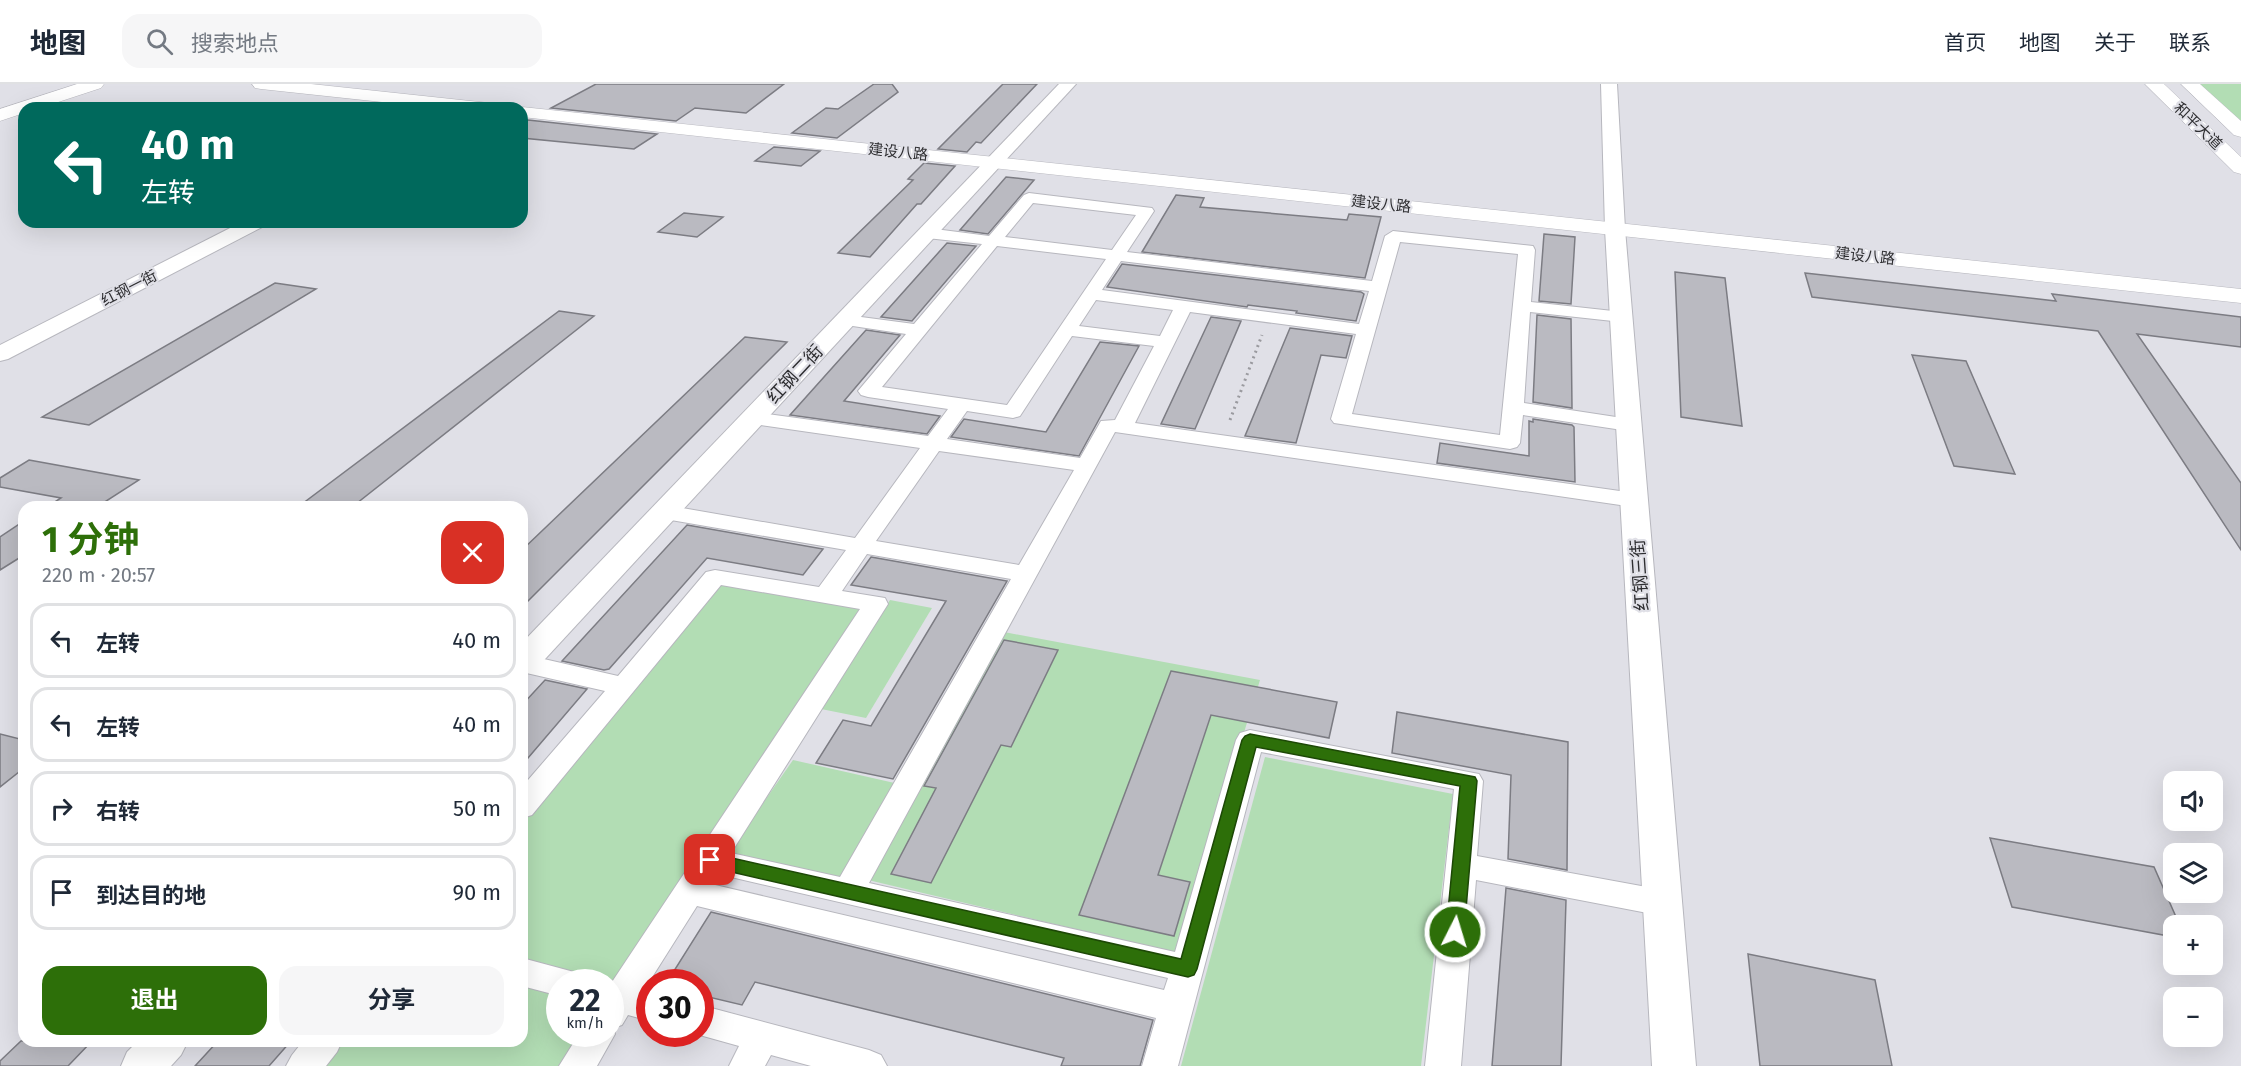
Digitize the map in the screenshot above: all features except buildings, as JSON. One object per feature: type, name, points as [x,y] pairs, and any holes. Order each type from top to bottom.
[{"type":"main road","points":[[0,105],[65,84]]},
{"type":"main road","points":[[40,102],[95,84]]},
{"type":"main road","points":[[261,84],[426,102]]},
{"type":"main road","name":"和平大道","points":[[2154,84],[2241,168]]},
{"type":"main road","name":"和平大道","points":[[2190,84],[2241,131]]},
{"type":"main road","points":[[0,115],[18,109]]},
{"type":"main road","name":"建设八路","points":[[528,113],[2241,296]]},
{"type":"street","name":"红钢二街","points":[[528,657],[1068,84]]},
{"type":"street","name":"红钢三街","points":[[1609,84],[1615,229],[1674,1066]]},
{"type":"street","points":[[1029,198],[1146,211],[1013,412],[868,391],[993,241],[1029,198]]},
{"type":"street","name":"红钢一街","points":[[0,354],[245,228]]},
{"type":"street","points":[[927,233],[1378,287]]},
{"type":"street","points":[[1393,236],[1527,250],[1510,443],[1341,419],[1378,287],[1393,236]]},
{"type":"street","points":[[1091,294],[1366,330]]},
{"type":"street","points":[[1122,427],[1184,306]]},
{"type":"street","points":[[1522,306],[1622,317]]},
{"type":"street","points":[[846,320],[919,330]]},
{"type":"street","points":[[1067,330],[1165,342]]},
{"type":"street","points":[[826,595],[961,405]]},
{"type":"street","points":[[1513,408],[1629,425]]},
{"type":"street","points":[[753,418],[1087,465]]},
{"type":"street","points":[[848,891],[1108,425],[1634,500]]},
{"type":"street","points":[[1415,469],[1422,430]]},
{"type":"street","points":[[665,512],[1026,574]]},
{"type":"street","points":[[528,800],[716,577],[876,604],[689,892],[624,1002]]},
{"type":"street","points":[[528,664],[624,686]]},
{"type":"street","points":[[1160,1066],[1250,740],[1469,781],[1443,1066]]},
{"type":"street","points":[[710,860],[1188,969]]},
{"type":"street","points":[[1462,865],[1663,903]]},
{"type":"street","points":[[689,892],[1177,1008]]},
{"type":"street","points":[[528,974],[546,978]]},
{"type":"street","points":[[714,1028],[755,1052],[869,1066]]},
{"type":"street","points":[[142,1066],[160,1047]]},
{"type":"street","points":[[304,1066],[320,1047]]},
{"type":"street","points":[[578,1066],[590,1047]]},
{"type":"path","points":[[1222,441],[1269,317]]},
{"type":"green space","points":[[2186,84],[2241,84],[2241,133]]},
{"type":"green space","points":[[720,583],[863,610],[624,970],[546,969],[546,1047],[573,1047],[561,1066],[315,1066],[331,1047],[528,1047],[528,812]]},
{"type":"green space","points":[[890,600],[932,608],[866,718],[821,709]]},
{"type":"green space","points":[[1004,632],[1260,680],[1177,953],[868,880]]},
{"type":"green space","points":[[1265,757],[1453,794],[1421,1066],[1181,1066]]},
{"type":"green space","points":[[793,760],[899,784],[843,881],[729,852]]},
{"type":"route","points":[[710,860],[1188,969],[1250,740],[1469,781],[1455,932]]}]
